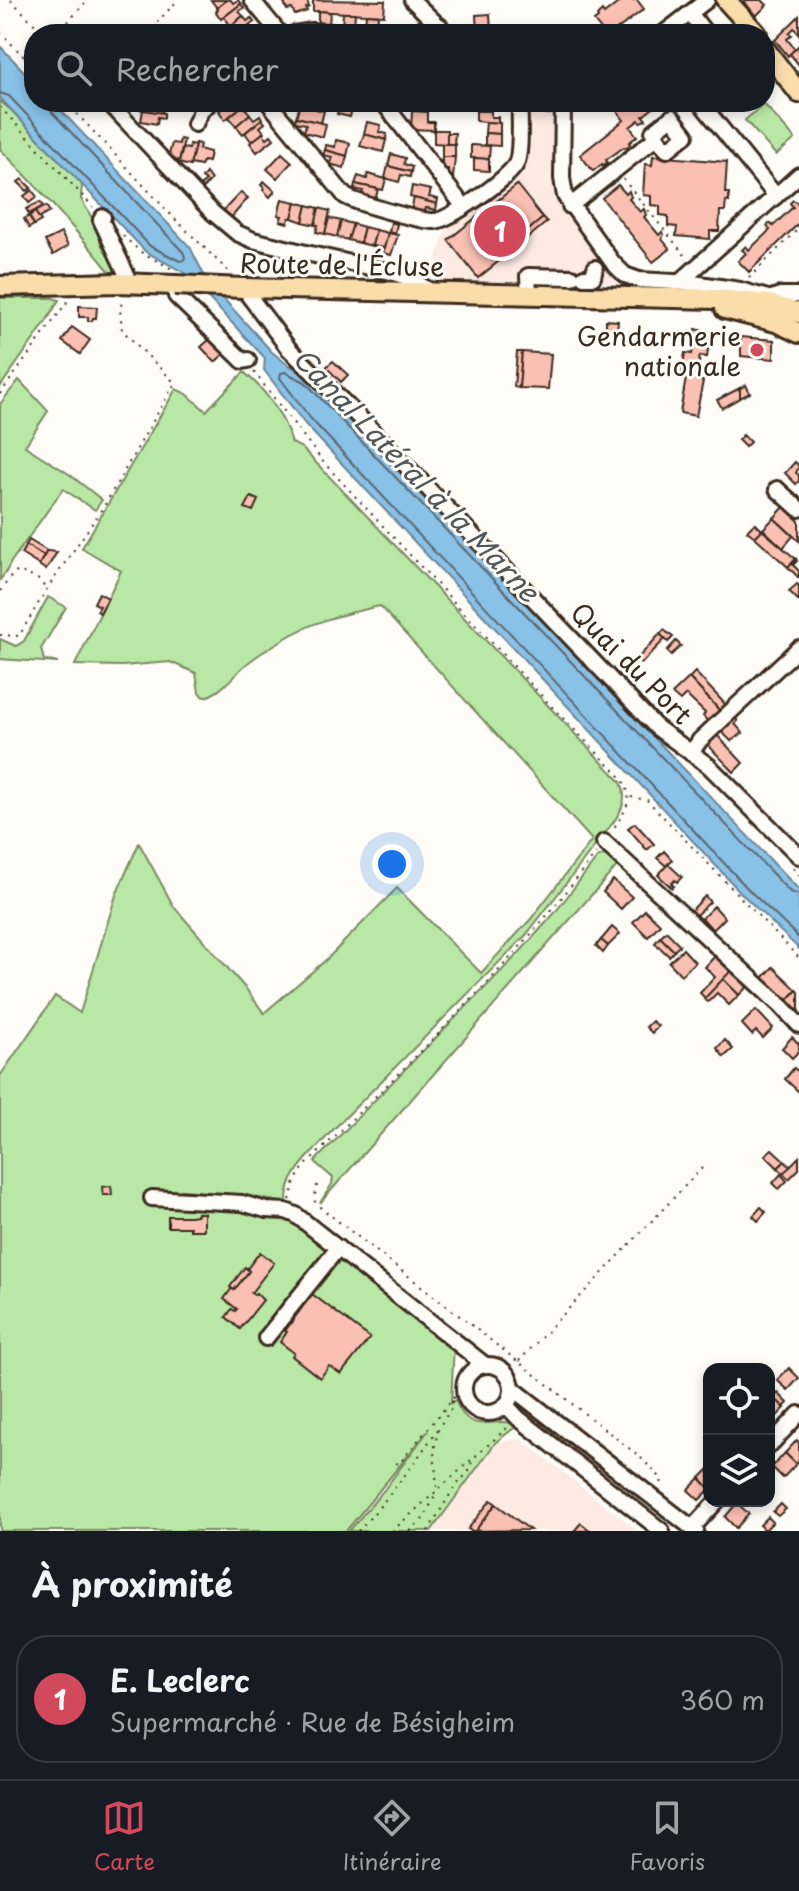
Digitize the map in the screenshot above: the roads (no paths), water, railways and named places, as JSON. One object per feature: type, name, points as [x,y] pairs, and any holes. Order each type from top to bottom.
[{"type":"main road","points":[[729,4],[741,24]]},
{"type":"main road","points":[[729,4],[748,24]]},
{"type":"main road","points":[[775,63],[799,93]]},
{"type":"main road","name":"Route de l'Écluse","points":[[0,286],[131,284],[529,294],[682,290],[795,306]]},
{"type":"main road","name":"Route de l'Écluse","points":[[682,290],[799,333]]},
{"type":"street","points":[[252,0],[272,24]]},
{"type":"street","points":[[412,0],[438,24]]},
{"type":"street","points":[[676,24],[707,0]]},
{"type":"street","points":[[690,13],[698,24]]},
{"type":"street","points":[[117,112],[212,212],[237,233],[253,240],[391,272],[433,292]]},
{"type":"street","points":[[195,124],[201,112]]},
{"type":"street","points":[[276,112],[338,190],[352,200],[430,221],[441,220],[464,207],[512,170],[518,161],[520,112]]},
{"type":"street","points":[[391,112],[464,207]]},
{"type":"street","points":[[567,112],[563,189],[570,206],[625,275],[682,290],[740,290],[763,300]]},
{"type":"street","points":[[708,112],[776,196]]},
{"type":"street","points":[[570,206],[657,137]]},
{"type":"street","points":[[682,290],[696,268],[799,175]]},
{"type":"street","points":[[103,217],[101,220],[110,243],[131,284]]},
{"type":"street","points":[[529,294],[528,276],[578,274]]},
{"type":"street","points":[[175,285],[176,296],[251,367]]},
{"type":"street","name":"Quai du Port","points":[[243,288],[289,349],[371,429],[656,727],[709,766],[799,856]]},
{"type":"street","points":[[777,489],[799,509]]},
{"type":"street","points":[[691,753],[700,740],[799,648]]},
{"type":"street","points":[[604,842],[799,1025]]},
{"type":"street","points":[[152,1198],[242,1203],[296,1215],[485,1365]]},
{"type":"street","points":[[266,1338],[338,1248]]},
{"type":"street","points":[[485,1365],[503,1371],[512,1388],[506,1405],[499,1411],[489,1413],[480,1412],[458,1396],[469,1374],[485,1365]]},
{"type":"street","points":[[512,1388],[694,1530],[712,1507]]},
{"type":"street","points":[[506,1405],[518,1418],[662,1531]]},
{"type":"street","points":[[775,1440],[799,1414]]},
{"type":"water","points":[[0,46],[24,71],[24,112],[62,112],[190,247],[203,273],[272,352],[288,365],[310,375],[799,890],[799,949],[744,896],[305,424],[264,370],[265,358],[185,273],[146,252],[0,98]]},
{"type":"place","name":"E. Leclerc","points":[[500,231]]},
{"type":"place","name":"Gendarmerie nationale","points":[[757,350]]},
{"type":"water label","name":"Canal Latéral à la Marne","points":[[417,474]]}]
